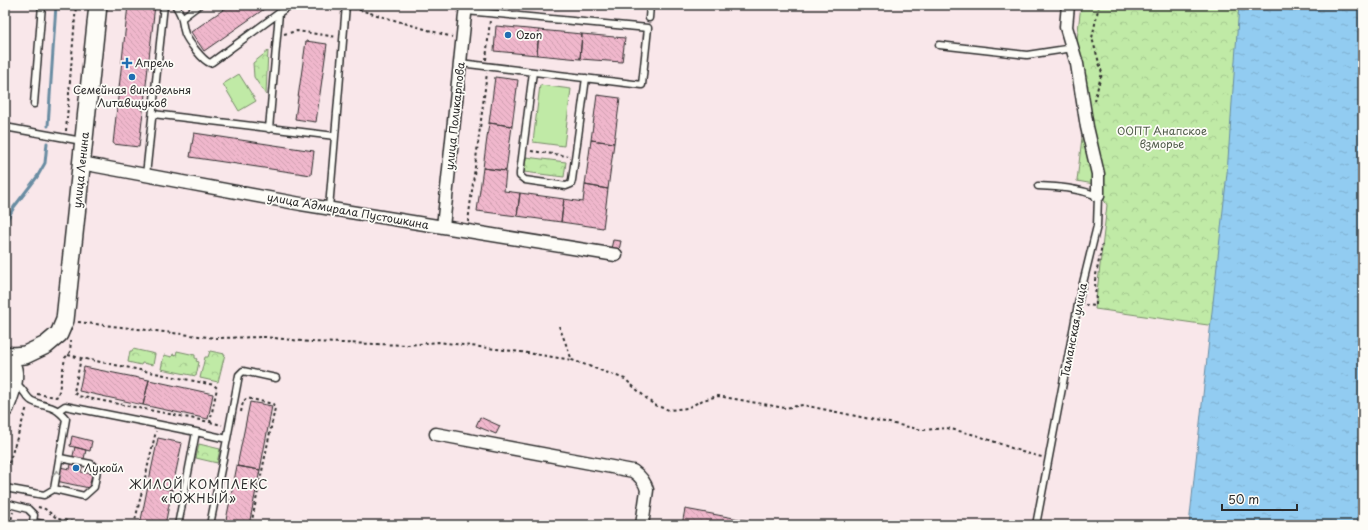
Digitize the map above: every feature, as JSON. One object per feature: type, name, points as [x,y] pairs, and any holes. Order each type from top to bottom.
[{"type":"street","name":"улица Ленина","points":[[25,355],[46,345],[59,334],[65,320],[98,5]]},
{"type":"street","points":[[1068,5],[1066,27],[1077,64],[1087,127],[1098,174],[1098,196]]},
{"type":"street","name":"улица Поликарпова","points":[[443,227],[466,8]]},
{"type":"street","name":"улица Адмирала Пустошкина","points":[[81,163],[329,208],[616,255]]},
{"type":"street","points":[[5,356],[25,355]]},
{"type":"street","points":[[5,408],[11,394],[18,365],[25,355]]},
{"type":"street","points":[[5,356],[13,368],[14,380]]},
{"type":"street","points":[[436,434],[633,471],[641,477],[647,490],[642,525]]},
{"type":"lane","points":[[34,104],[42,5]]},
{"type":"lane","points":[[146,175],[164,5]]},
{"type":"lane","points":[[174,5],[182,18],[186,36],[203,60],[210,63],[290,5]]},
{"type":"lane","points":[[182,18],[199,5]]},
{"type":"lane","points":[[649,18],[650,5]]},
{"type":"lane","points":[[329,208],[346,6]]},
{"type":"lane","points":[[460,63],[642,85],[648,28],[490,13],[466,8]]},
{"type":"lane","points":[[269,129],[279,13]]},
{"type":"lane","points":[[939,45],[1027,55],[1073,48]]},
{"type":"lane","points":[[533,72],[520,173],[522,179],[566,186],[571,184],[586,78]]},
{"type":"lane","points":[[153,114],[335,136]]},
{"type":"lane","points":[[5,127],[84,141]]},
{"type":"lane","points":[[1038,186],[1082,190],[1098,196]]},
{"type":"lane","name":"Таманская улица","points":[[1036,525],[1079,299],[1097,226],[1098,196]]},
{"type":"lane","points":[[210,525],[239,375],[243,370],[276,378]]},
{"type":"lane","points":[[14,380],[31,401],[59,410],[66,419],[54,489]]},
{"type":"lane","points":[[59,410],[65,406],[71,407],[227,439]]},
{"type":"lane","points":[[178,525],[196,432]]},
{"type":"lane","points":[[5,488],[44,495],[54,489],[84,496],[94,487],[97,470],[90,464],[60,458]]},
{"type":"lane","points":[[5,503],[28,509],[33,521],[47,525]]},
{"type":"path","points":[[66,138],[76,5]]},
{"type":"path","points":[[346,6],[463,40]]},
{"type":"path","points":[[467,231],[487,66],[490,13]]},
{"type":"path","points":[[277,36],[297,31],[343,38]]},
{"type":"path","points":[[522,150],[575,157]]},
{"type":"path","points":[[74,321],[216,338],[265,337],[310,342],[400,344],[438,342],[521,352],[572,360],[625,379],[654,405],[669,410],[687,408],[703,400],[718,396],[785,408],[803,406],[923,430],[947,428],[979,436],[1022,452],[1049,459]]},
{"type":"path","points":[[559,326],[572,360]]},
{"type":"path","points":[[68,355],[214,385],[217,388],[210,422],[78,396],[74,392],[81,358]]},
{"type":"path","points":[[243,402],[247,398],[273,404],[276,408],[251,525]]},
{"type":"path","points":[[134,525],[154,432],[158,429]]},
{"type":"path","points":[[5,468],[7,469],[5,478]]},
{"type":"path","points":[[33,521],[36,507],[45,509],[58,519],[87,525]]},
{"type":"path","points":[[9,509],[13,510],[10,525]]},
{"type":"green space","name":"ООПТ Анапское взморье","points":[[1081,5],[1246,5],[1222,327],[1095,309],[1107,205],[1094,184],[1077,181],[1088,85],[1072,83]]},
{"type":"green space","points":[[268,51],[266,95],[254,77],[253,63]]},
{"type":"green space","points":[[239,74],[256,101],[239,111],[223,84]]},
{"type":"green space","points":[[540,85],[571,89],[564,146],[533,142]]},
{"type":"green space","points":[[526,157],[566,162],[564,177],[524,172]]},
{"type":"green space","points":[[133,349],[155,354],[153,365],[142,363],[141,365],[128,362],[130,351]]},
{"type":"green space","points":[[177,351],[195,355],[195,358],[197,359],[196,361],[199,362],[196,376],[161,369],[164,355],[172,357],[173,354],[176,355]]},
{"type":"green space","points":[[210,351],[225,354],[218,382],[200,378],[205,357],[208,357]]},
{"type":"green space","points":[[199,444],[220,449],[217,463],[196,458]]},
{"type":"water","points":[[1239,5],[1363,5],[1363,525],[1189,525],[1227,173]]},
{"type":"building","points":[[128,5],[155,5],[139,147],[113,144]]},
{"type":"building","points":[[230,5],[270,5],[204,51],[191,32]]},
{"type":"building","points":[[496,26],[539,30],[537,55],[494,51]]},
{"type":"building","points":[[539,30],[582,34],[580,59],[537,55]]},
{"type":"building","points":[[582,34],[625,38],[622,62],[580,59]]},
{"type":"building","points":[[306,41],[327,44],[316,122],[295,119]]},
{"type":"building","points":[[495,77],[518,80],[512,126],[489,123]]},
{"type":"building","points":[[597,95],[620,98],[614,143],[591,140]]},
{"type":"building","points":[[489,123],[512,126],[506,171],[483,168]]},
{"type":"building","points":[[194,133],[314,151],[311,175],[190,157]]},
{"type":"building","points":[[591,140],[614,143],[608,189],[585,185]]},
{"type":"building","points":[[483,168],[506,171],[504,191],[520,193],[517,216],[477,211]]},
{"type":"building","points":[[585,185],[608,189],[603,228],[561,222],[564,199],[583,202]]},
{"type":"building","points":[[520,193],[564,199],[561,222],[517,216]]},
{"type":"building","points":[[613,240],[621,241],[619,250],[611,249]]},
{"type":"building","points":[[84,367],[149,380],[143,405],[79,391]]},
{"type":"building","points":[[149,380],[213,394],[208,419],[143,405]]},
{"type":"building","points":[[250,402],[272,406],[260,470],[237,466]]},
{"type":"building","points":[[480,417],[500,426],[496,434],[476,426]]},
{"type":"building","points":[[72,436],[92,441],[90,451],[70,446]]},
{"type":"building","points":[[158,438],[182,443],[172,490],[148,485]]},
{"type":"building","name":"Лукойл","points":[[75,447],[86,450],[81,472],[92,474],[89,488],[56,481],[59,467],[70,469]]},
{"type":"building","points":[[237,466],[260,470],[249,525],[225,525]]},
{"type":"building","points":[[148,485],[172,490],[165,525],[140,525]]},
{"type":"building","points":[[685,509],[750,521],[756,525],[682,525]]},
{"type":"waterway","points":[[48,126],[56,5]]},
{"type":"waterway","points":[[5,245],[8,218],[45,163],[47,143]]},
{"type":"place","name":"Ozon","points":[[508,35]]},
{"type":"place","name":"Апрель","points":[[127,63]]},
{"type":"place","name":"Семейная винодельня Литавщуков","points":[[132,77]]},
{"type":"place","name":"Лукойл","points":[[76,468]]},
{"type":"district","name":"ЖИЛОЙ КОМПЛЕКС «ЮЖНЫЙ»","points":[[199,492]]}]
